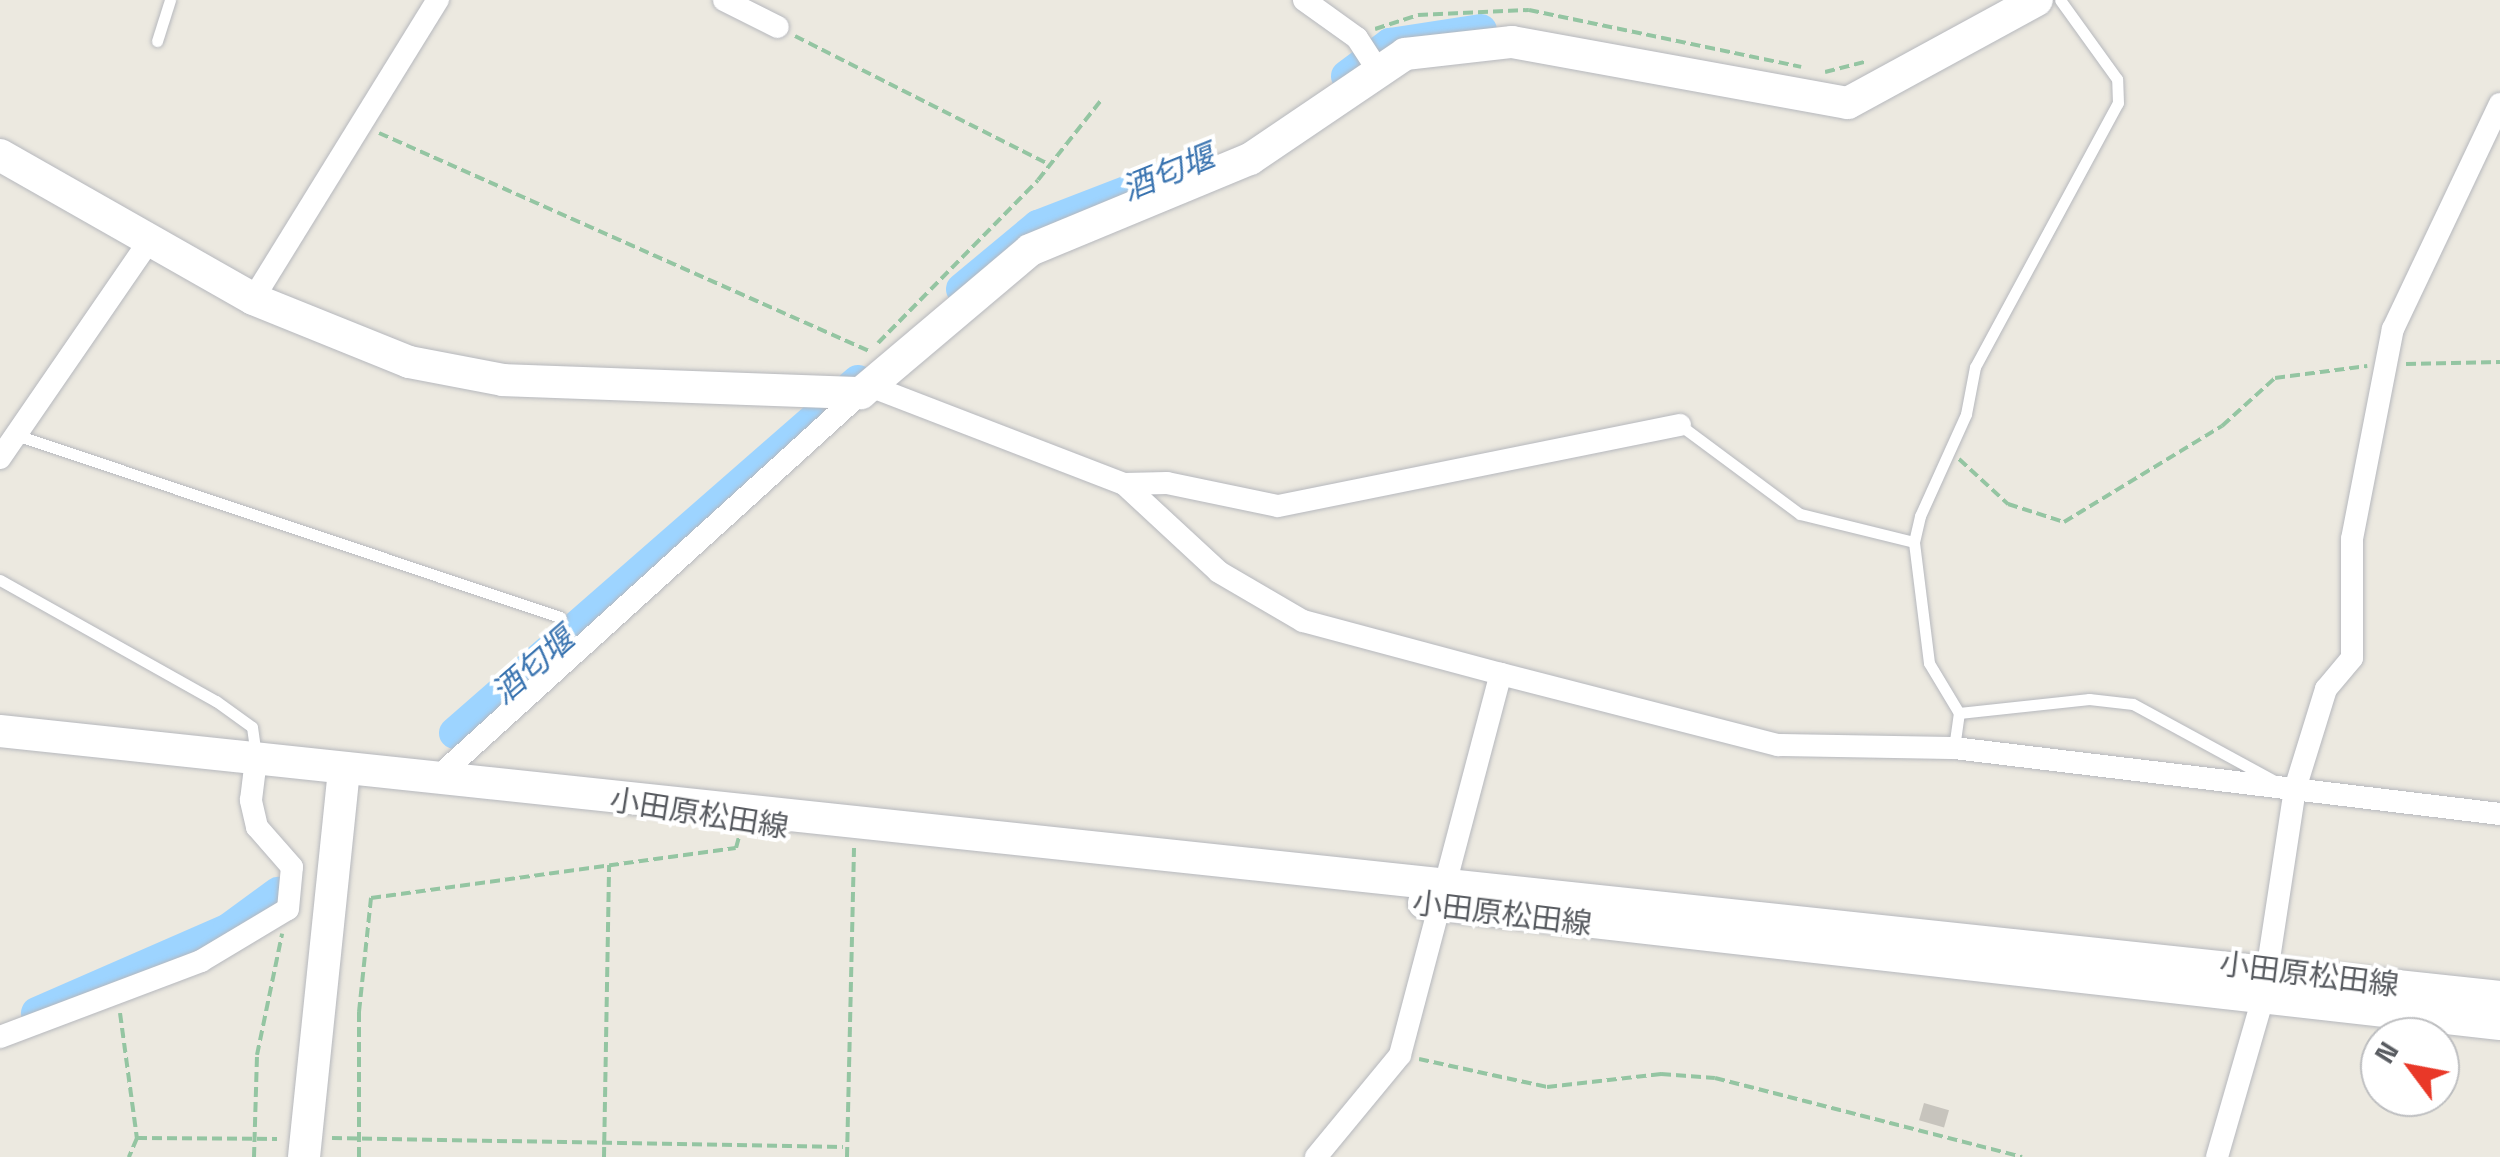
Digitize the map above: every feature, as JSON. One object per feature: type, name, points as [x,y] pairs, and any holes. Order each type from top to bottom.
[{"type":"main road","points":[[0,155],[253,299],[334,338],[453,373],[814,392],[868,390],[1030,250],[1250,159],[1377,70],[1434,48],[1512,42],[1848,104],[2037,0]]},
{"type":"main road","name":"小田原松田線","points":[[0,732],[344,770],[507,783],[1442,894],[2266,984],[2500,997]]},
{"type":"main road","points":[[290,1148],[344,770]]},
{"type":"main road","name":"小田原松田線","points":[[507,783],[743,823],[854,837],[1442,894]]},
{"type":"main road","name":"小田原松田線","points":[[2266,984],[2500,1024]]},
{"type":"street","points":[[253,299],[438,0]]},
{"type":"street","points":[[724,0],[778,28]]},
{"type":"street","points":[[1315,4],[1357,38],[1377,70]]},
{"type":"street","points":[[2216,1157],[2266,984],[2290,788],[2326,689],[2352,658],[2352,539],[2384,364],[2411,282],[2500,104]]},
{"type":"street","points":[[0,458],[151,238]]},
{"type":"street","points":[[438,777],[868,390],[1124,484],[1259,601],[1501,674],[1778,745],[1954,748],[2500,814]]},
{"type":"street","points":[[1124,484],[1167,483],[1278,506],[1680,425]]},
{"type":"street","points":[[1316,1157],[1400,1055],[1501,674]]},
{"type":"street","points":[[0,1037],[201,961],[288,909],[292,867],[257,827],[256,759]]},
{"type":"lane","points":[[157,41],[170,0]]},
{"type":"lane","points":[[1954,748],[1959,713],[1929,663],[1914,542],[1952,452],[1974,367],[2118,103],[2117,79],[2060,0]]},
{"type":"lane","points":[[1680,425],[1800,514],[1914,542]]},
{"type":"lane","points":[[16,435],[560,617]]},
{"type":"lane","points":[[0,580],[216,700],[252,727],[256,759]]},
{"type":"lane","points":[[1959,713],[2089,699],[2133,704],[2290,788]]},
{"type":"path","points":[[1357,38],[1418,15],[1500,8],[1821,73],[1879,57]]},
{"type":"path","points":[[778,28],[1050,164]]},
{"type":"path","points":[[859,359],[1050,164],[1102,100]]},
{"type":"path","points":[[361,125],[869,351]]},
{"type":"path","points":[[1952,452],[2008,504],[2064,522],[2222,426],[2275,378],[2384,364],[2500,362]]},
{"type":"path","points":[[359,1157],[358,1012],[371,898],[736,848],[743,823]]},
{"type":"path","points":[[847,1157],[842,1147],[854,837]]},
{"type":"path","points":[[604,1157],[609,865]]},
{"type":"path","points":[[254,1157],[257,1055],[288,909]]},
{"type":"path","points":[[117,993],[137,1138],[129,1157]]},
{"type":"path","points":[[1400,1055],[1546,1087],[1661,1074],[1715,1078],[2022,1157]]},
{"type":"path","points":[[137,1138],[255,1139],[290,1148]]},
{"type":"path","points":[[332,1138],[842,1147]]},
{"type":"building","points":[[1924,1103],[1949,1110],[1944,1127],[1919,1120]]},
{"type":"waterway","name":"酒匂堰","points":[[1347,76],[1390,44],[1481,30]]},
{"type":"waterway","name":"酒匂堰","points":[[962,289],[1038,226],[1199,164]]},
{"type":"waterway","name":"酒匂堰","points":[[455,733],[858,381]]},
{"type":"waterway","name":"酒匂堰","points":[[37,1013],[229,929],[278,893]]}]
